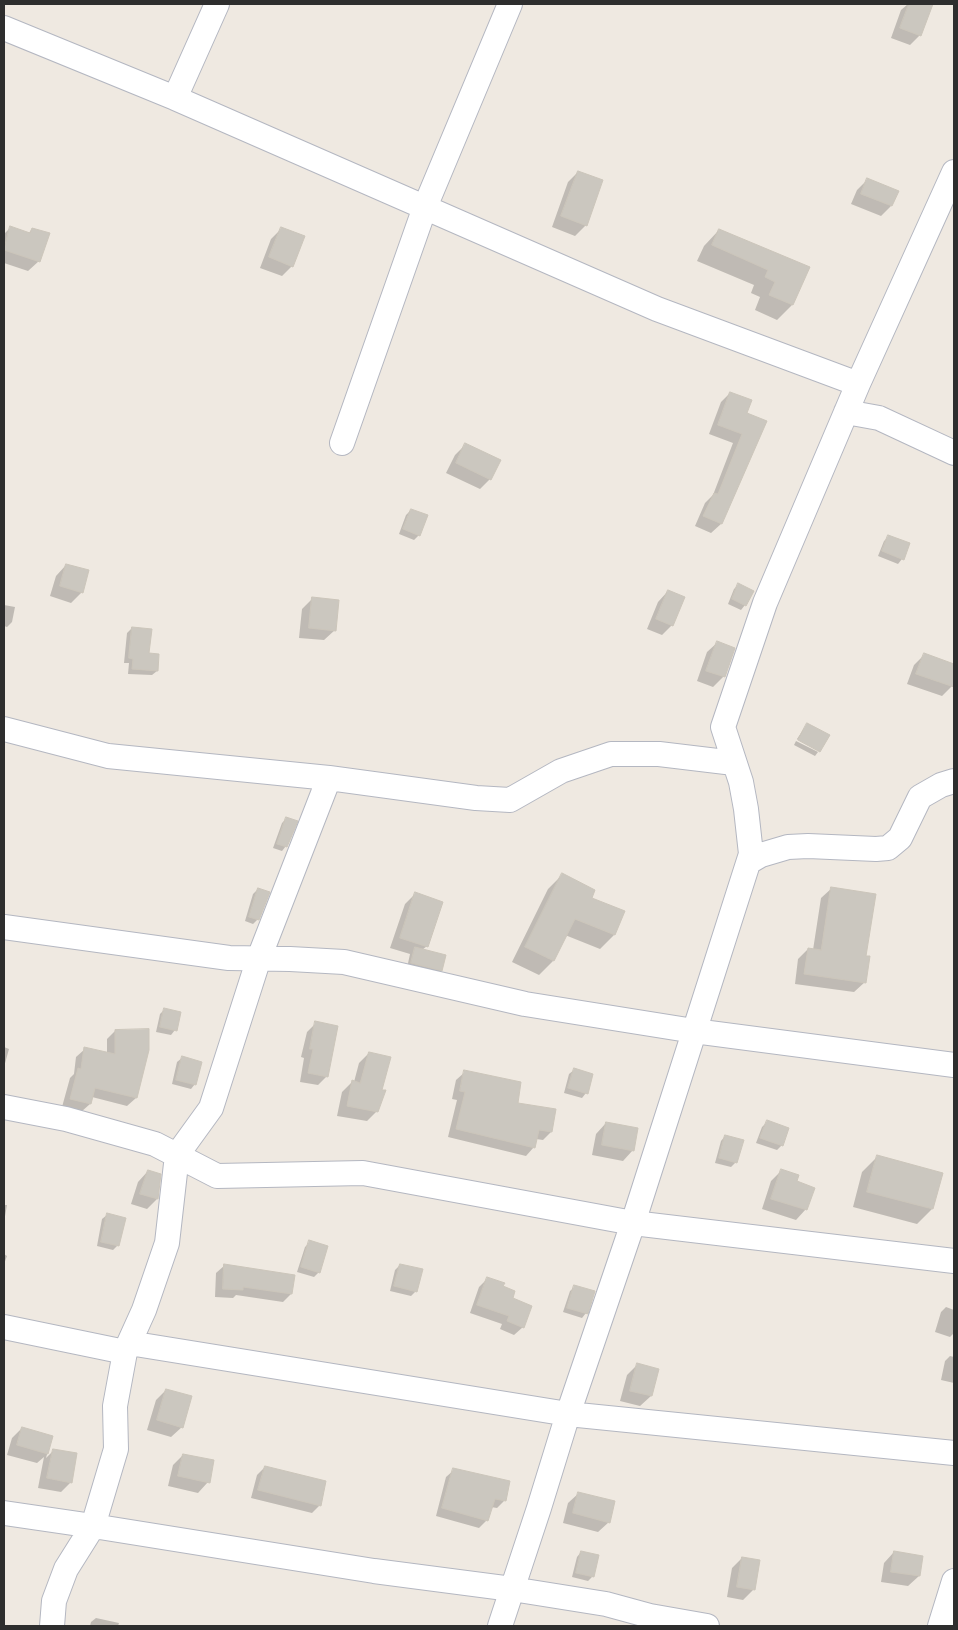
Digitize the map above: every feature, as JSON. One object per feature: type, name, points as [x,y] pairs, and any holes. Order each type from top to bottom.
[{"type":"street","points":[[175,98],[217,4]]},
{"type":"street","points":[[342,443],[425,207],[510,4]]},
{"type":"street","points":[[4,28],[175,98],[657,309],[858,384]]},
{"type":"street","points":[[500,1626],[568,1414],[633,1223],[751,854],[746,809],[740,782],[722,726],[765,603],[858,384],[954,172]]},
{"type":"street","points":[[846,412],[879,418],[954,453]]},
{"type":"street","points":[[4,729],[108,756],[329,778],[476,798],[510,800],[561,771],[611,754],[659,754],[734,763]]},
{"type":"street","points":[[52,1626],[54,1601],[66,1569],[93,1526],[116,1449],[115,1406],[126,1348],[144,1310],[167,1243],[177,1155],[210,1108],[259,958],[329,778]]},
{"type":"street","points":[[749,862],[761,855],[788,847],[888,848],[900,838],[920,798],[941,785],[954,781]]},
{"type":"street","points":[[4,927],[229,958],[344,962],[525,1004],[694,1031],[954,1065]]},
{"type":"street","points":[[4,1107],[66,1119],[155,1144],[217,1176],[363,1173],[633,1223],[954,1261]]},
{"type":"street","points":[[4,1327],[126,1348],[568,1414],[954,1453]]},
{"type":"street","points":[[4,1513],[374,1571],[512,1589],[606,1604],[650,1616],[707,1626]]},
{"type":"street","points":[[940,1626],[954,1581]]},
{"type":"building","points":[[909,4],[933,4],[921,36],[900,28]]},
{"type":"building","points":[[578,171],[603,180],[587,226],[561,216]]},
{"type":"building","points":[[867,178],[899,191],[892,206],[861,194]]},
{"type":"building","points":[[10,226],[30,233],[32,228],[50,233],[40,262],[4,250]]},
{"type":"building","points":[[281,227],[305,236],[293,267],[269,257]]},
{"type":"building","points":[[719,229],[810,267],[793,305],[769,295],[775,282],[765,277],[768,270],[712,245]]},
{"type":"building","points":[[730,392],[752,400],[747,413],[767,421],[722,524],[703,516],[714,493],[718,494],[742,434],[718,425]]},
{"type":"building","points":[[465,443],[501,460],[491,480],[456,463]]},
{"type":"building","points":[[411,509],[428,515],[420,536],[403,529]]},
{"type":"building","points":[[888,535],[910,543],[904,560],[882,551]]},
{"type":"building","points":[[66,564],[89,570],[83,593],[60,586]]},
{"type":"building","points":[[738,583],[754,591],[746,606],[732,599]]},
{"type":"building","points":[[668,590],[685,597],[673,626],[656,619]]},
{"type":"building","points":[[312,597],[339,600],[336,631],[309,628]]},
{"type":"building","points":[[132,627],[152,629],[149,653],[159,654],[158,671],[132,669],[133,659],[129,658]]},
{"type":"building","points":[[717,641],[735,648],[725,677],[706,671]]},
{"type":"building","points":[[924,653],[954,664],[954,687],[916,674]]},
{"type":"building","points":[[807,723],[830,735],[820,752],[798,740]]},
{"type":"building","points":[[286,817],[298,821],[287,847],[277,844]]},
{"type":"building","points":[[562,873],[595,890],[592,898],[625,911],[615,935],[575,919],[554,961],[525,947]]},
{"type":"building","points":[[831,887],[876,894],[866,956],[870,956],[866,983],[804,974],[808,948],[821,950]]},
{"type":"building","points":[[258,888],[270,892],[259,920],[249,917]]},
{"type":"building","points":[[415,892],[443,902],[428,947],[400,938]]},
{"type":"building","points":[[415,947],[446,955],[442,971],[411,963]]},
{"type":"building","points":[[164,1008],[181,1012],[177,1031],[160,1027]]},
{"type":"building","points":[[315,1021],[338,1026],[328,1077],[308,1073],[313,1049],[310,1049]]},
{"type":"building","points":[[149,1029],[149,1050],[137,1098],[95,1088],[91,1104],[70,1099],[78,1068],[81,1069],[84,1047],[115,1054],[115,1030]]},
{"type":"building","points":[[369,1052],[391,1057],[382,1090],[386,1090],[378,1112],[347,1106],[352,1080],[360,1083]]},
{"type":"building","points":[[182,1056],[202,1062],[196,1085],[176,1080]]},
{"type":"building","points":[[574,1068],[593,1074],[588,1094],[568,1088]]},
{"type":"building","points":[[464,1070],[521,1082],[518,1103],[556,1109],[552,1132],[539,1130],[535,1148],[456,1129],[465,1092],[460,1091]]},
{"type":"building","points":[[767,1120],[789,1128],[783,1146],[760,1138]]},
{"type":"building","points":[[606,1122],[638,1128],[634,1151],[602,1145]]},
{"type":"building","points":[[725,1135],[744,1140],[737,1163],[719,1158]]},
{"type":"building","points":[[877,1155],[943,1173],[933,1209],[867,1192]]},
{"type":"building","points":[[781,1169],[799,1175],[797,1181],[815,1188],[807,1210],[771,1199]]},
{"type":"building","points":[[148,1170],[161,1174],[158,1199],[140,1194]]},
{"type":"building","points":[[107,1213],[126,1218],[119,1246],[101,1242]]},
{"type":"building","points":[[309,1240],[328,1246],[320,1273],[301,1267]]},
{"type":"building","points":[[224,1264],[295,1275],[292,1294],[243,1287],[243,1290],[223,1289]]},
{"type":"building","points":[[400,1264],[423,1269],[417,1292],[394,1286]]},
{"type":"building","points":[[487,1277],[505,1283],[503,1286],[515,1291],[513,1298],[532,1306],[524,1328],[507,1321],[509,1316],[477,1305]]},
{"type":"building","points":[[574,1285],[595,1291],[588,1314],[567,1308]]},
{"type":"building","points":[[637,1363],[659,1369],[652,1396],[630,1391]]},
{"type":"building","points":[[166,1389],[192,1396],[183,1428],[157,1420]]},
{"type":"building","points":[[22,1427],[53,1436],[48,1454],[17,1445]]},
{"type":"building","points":[[53,1449],[77,1453],[72,1483],[47,1478]]},
{"type":"building","points":[[183,1454],[214,1460],[210,1483],[178,1476]]},
{"type":"building","points":[[265,1466],[326,1481],[321,1506],[258,1490]]},
{"type":"building","points":[[453,1468],[510,1481],[506,1501],[495,1499],[488,1521],[442,1508]]},
{"type":"building","points":[[578,1492],[615,1501],[610,1523],[573,1513]]},
{"type":"building","points":[[581,1551],[599,1555],[594,1577],[576,1573]]},
{"type":"building","points":[[894,1551],[923,1556],[920,1576],[891,1572]]},
{"type":"building","points":[[742,1557],[760,1560],[755,1590],[737,1587]]}]
